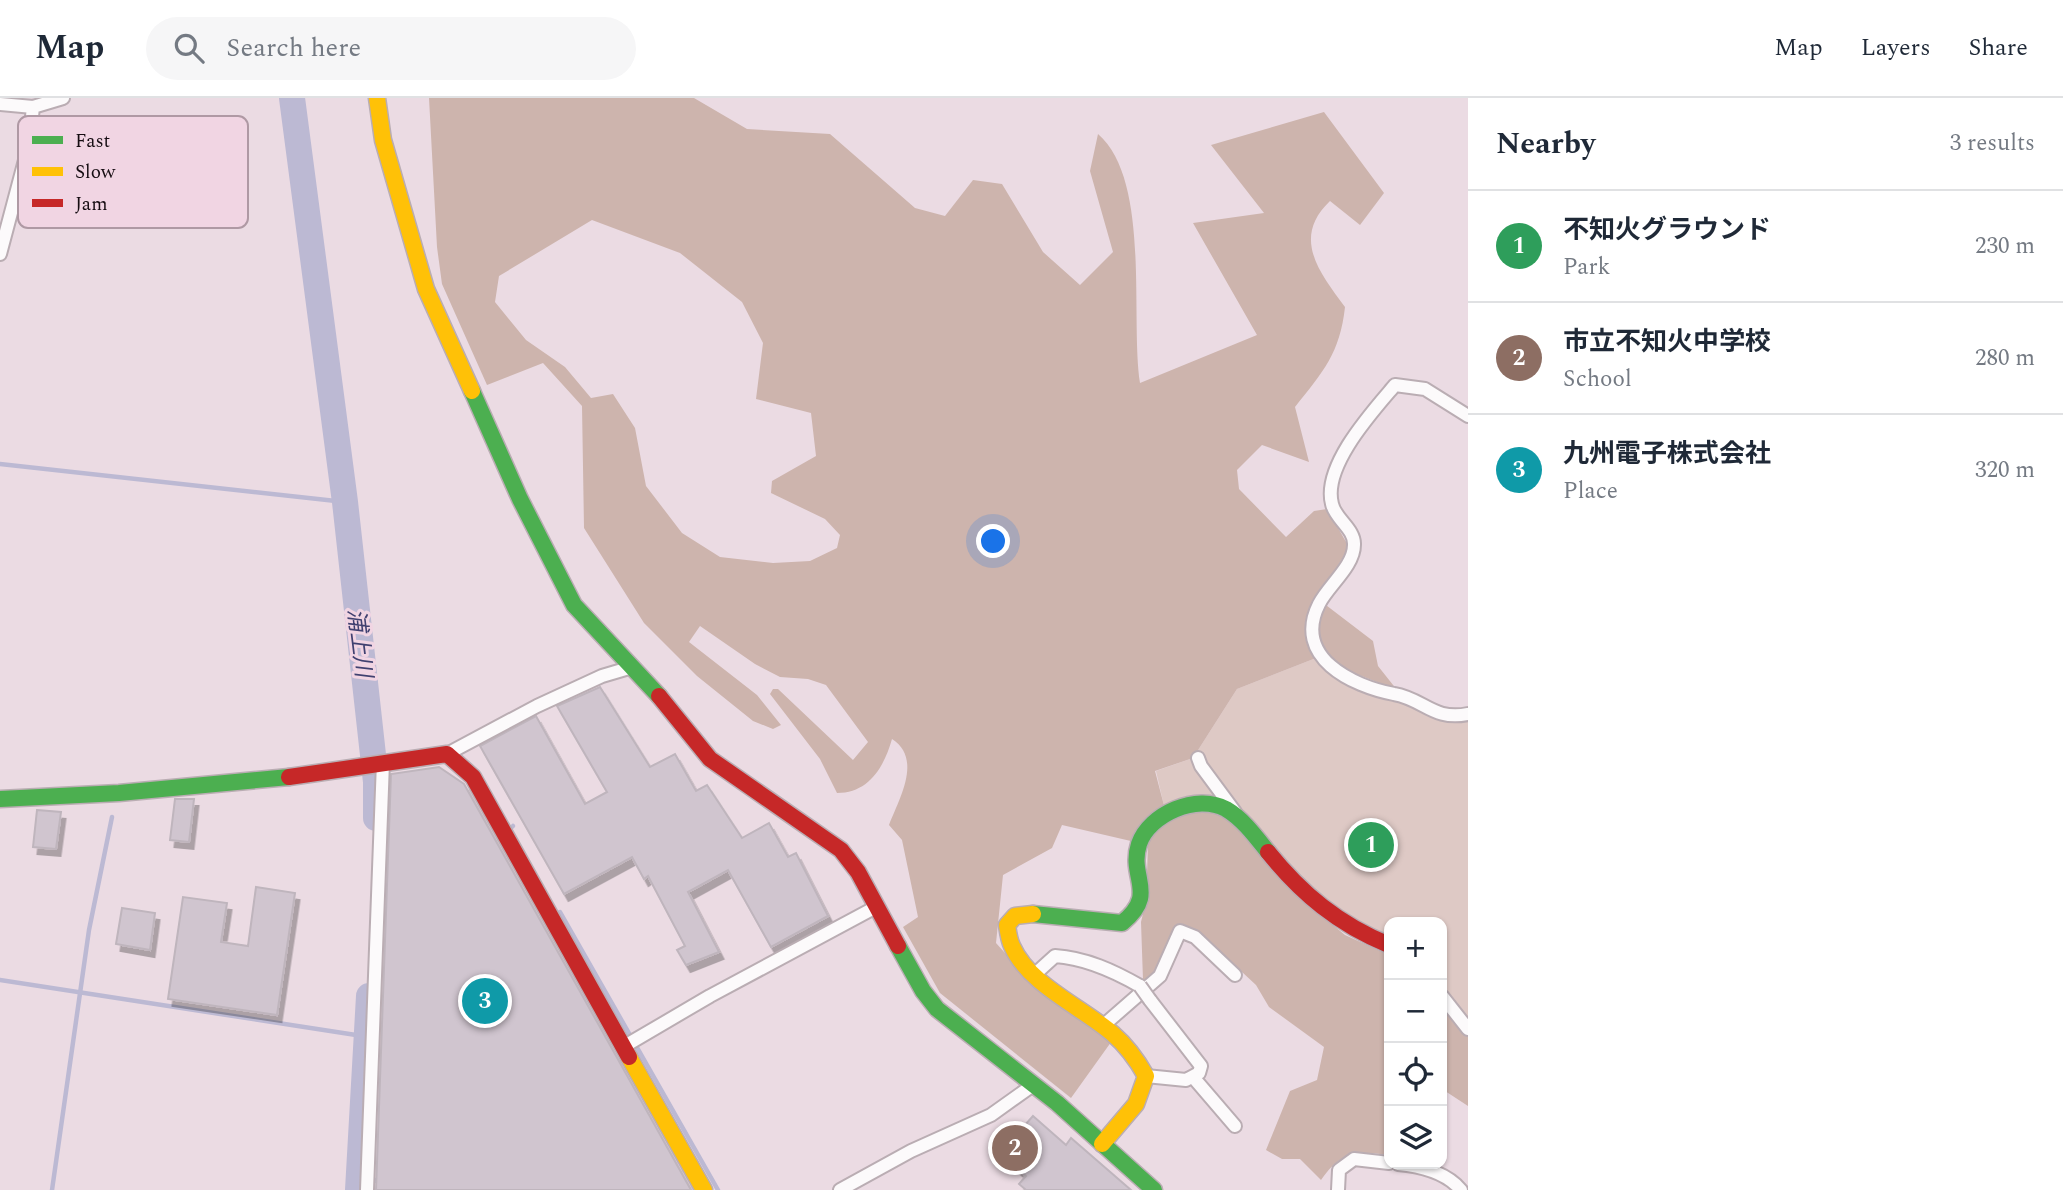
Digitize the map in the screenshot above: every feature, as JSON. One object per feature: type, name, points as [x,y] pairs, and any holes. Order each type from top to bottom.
[{"type":"street","points":[[0,104],[33,107],[63,98]]},
{"type":"street","points":[[377,98],[383,140],[426,289],[520,499],[574,605],[629,667],[664,701],[710,759],[841,850],[858,872],[922,990],[937,1009],[1033,1085],[1154,1190]]},
{"type":"street","points":[[32,116],[33,107]]},
{"type":"street","points":[[0,254],[18,188]]},
{"type":"street","points":[[1468,416],[1425,389],[1395,385],[1358,431],[1336,473],[1331,492],[1332,504],[1353,537],[1354,545],[1350,558],[1320,603],[1313,631],[1317,647],[1324,659],[1348,681],[1367,689],[1401,695],[1444,716],[1468,714]]},
{"type":"street","points":[[0,799],[119,793],[316,774],[447,754],[537,706],[602,676],[629,667]]},
{"type":"street","points":[[447,754],[473,777],[630,1043],[704,1190]]},
{"type":"street","points":[[1198,758],[1238,818],[1304,892],[1351,929],[1384,943]]},
{"type":"street","points":[[367,1184],[380,903],[375,763]]},
{"type":"street","points":[[1102,1144],[1136,1104],[1146,1076],[1142,1065],[1105,1024],[1034,975],[1014,953],[1007,939],[1007,925],[1015,916],[1026,914],[1122,923],[1132,916],[1142,902],[1139,842],[1157,819],[1179,808],[1201,804],[1223,807],[1238,818]]},
{"type":"street","points":[[630,1043],[876,907]]},
{"type":"street","points":[[1105,1024],[1160,976],[1180,931],[1195,937],[1235,975]]},
{"type":"street","points":[[1034,975],[1055,956],[1062,956],[1101,966],[1140,986],[1201,1066],[1193,1077],[1186,1080],[1146,1076]]},
{"type":"street","points":[[1447,1002],[1468,1028]]},
{"type":"street","points":[[1193,1077],[1235,1125]]},
{"type":"street","points":[[840,1190],[911,1151],[991,1115],[1033,1085]]},
{"type":"street","points":[[1338,1190],[1339,1170],[1354,1159],[1384,1162]]},
{"type":"street","points":[[1426,1169],[1455,1183],[1461,1190]]},
{"type":"shaded area","points":[[429,98],[694,98],[747,129],[830,134],[915,208],[945,216],[973,180],[1002,184],[1043,252],[1080,285],[1113,252],[1090,171],[1098,134],[1115,155],[1126,183],[1132,215],[1140,383],[1257,335],[1193,223],[1264,213],[1211,145],[1324,112],[1384,193],[1360,225],[1330,201],[1318,215],[1312,228],[1311,242],[1319,268],[1345,307],[1339,337],[1329,361],[1295,407],[1309,462],[1262,445],[1237,470],[1239,489],[1286,537],[1314,511],[1327,509],[1349,547],[1318,599],[1373,641],[1378,666],[1397,690],[1316,658],[1237,689],[1193,758],[1155,771],[1167,817],[1181,810],[1219,812],[1238,827],[1288,888],[1345,935],[1384,953],[1384,1155],[1350,1155],[1336,1163],[1321,1180],[1300,1159],[1282,1159],[1266,1150],[1290,1091],[1317,1080],[1324,1047],[1269,1007],[1256,985],[1213,945],[1182,925],[1177,927],[1162,965],[1143,980],[1141,922],[1146,901],[1148,845],[1062,825],[1052,848],[1003,875],[996,943],[1032,983],[1114,1038],[1071,1098],[940,993],[903,927],[918,917],[902,840],[889,825],[906,780],[906,757],[901,747],[892,739],[885,759],[874,776],[858,788],[837,793],[820,759],[770,694],[773,689],[778,689],[853,760],[868,742],[826,685],[808,679],[780,677],[755,664],[700,626],[689,642],[757,695],[781,725],[773,729],[753,721],[697,676],[644,623],[584,528],[582,406],[543,363],[487,385],[442,284],[437,247]],"holes":[[[592,220],[680,253],[742,302],[763,343],[756,399],[811,413],[816,456],[772,481],[771,493],[825,519],[840,535],[837,548],[810,561],[773,563],[720,557],[682,533],[646,486],[635,428],[613,394],[591,398],[565,367],[526,340],[495,302],[499,276]]]},
{"type":"shaded area","points":[[1316,658],[1337,678],[1356,688],[1402,700],[1440,718],[1468,717],[1468,1024],[1447,997],[1447,917],[1384,917],[1384,937],[1360,928],[1305,885],[1165,810],[1156,771],[1193,758],[1237,689]]},
{"type":"shaded area","points":[[1447,1012],[1468,1033],[1468,1106],[1447,1092]]},
{"type":"building","points":[[600,687],[650,767],[675,754],[696,791],[707,785],[742,838],[769,823],[788,857],[796,853],[828,916],[771,947],[728,870],[688,892],[719,952],[686,965],[677,950],[685,946],[648,876],[644,879],[632,857],[564,894],[480,746],[536,716],[585,804],[607,792],[557,706]]},
{"type":"building","points":[[439,767],[464,784],[691,1190],[376,1190],[391,774]]},
{"type":"building","points":[[175,799],[194,799],[189,842],[170,840]]},
{"type":"building","points":[[37,810],[61,812],[56,849],[33,847]]},
{"type":"building","points":[[256,887],[295,893],[277,1015],[168,999],[183,897],[227,903],[221,942],[248,946]]},
{"type":"building","points":[[122,908],[155,913],[150,950],[116,944]]},
{"type":"building","points":[[1033,1116],[1066,1145],[1071,1138],[1131,1190],[1026,1190],[1019,1184],[1026,1176],[1000,1153]]},
{"type":"waterway","name":"浦上川","points":[[292,98],[345,502],[376,782],[376,818]]},
{"type":"waterway","points":[[0,464],[345,502]]},
{"type":"waterway","points":[[52,1190],[89,930],[112,817]]},
{"type":"waterway","points":[[560,912],[718,1190]]},
{"type":"waterway","points":[[0,980],[356,1035]]},
{"type":"waterway","name":"浦上川","points":[[358,1190],[369,996]]},
{"type":"waterway","points":[[358,1190],[380,1178]]},
{"type":"traffic: fast","points":[[472,391],[520,499],[574,605],[659,696]]},
{"type":"traffic: fast","points":[[0,799],[119,793],[289,777]]},
{"type":"traffic: fast","points":[[1033,914],[1122,923],[1139,903],[1141,894],[1137,856],[1144,833],[1163,816],[1188,805],[1214,805],[1226,809],[1244,823],[1268,852]]},
{"type":"traffic: fast","points":[[898,946],[923,991],[937,1009],[1057,1103],[1154,1190]]},
{"type":"traffic: slow","points":[[377,98],[383,140],[426,289],[472,391]]},
{"type":"traffic: slow","points":[[1033,914],[1015,916],[1007,925],[1011,944],[1020,960],[1043,984],[1118,1039],[1146,1076],[1136,1104],[1102,1144]]},
{"type":"traffic: slow","points":[[629,1057],[704,1190]]},
{"type":"traffic: jam","points":[[659,696],[710,759],[841,850],[858,872],[898,946]]},
{"type":"traffic: jam","points":[[289,777],[447,754],[473,777],[629,1057]]},
{"type":"traffic: jam","points":[[1268,852],[1294,881],[1322,906],[1353,928],[1384,943]]},
{"type":"place","name":"不知火グラウンド","points":[[1371,845]]},
{"type":"place","name":"九州電子株式会社","points":[[485,1001]]},
{"type":"place","name":"市立不知火中学校","points":[[1015,1148]]}]
